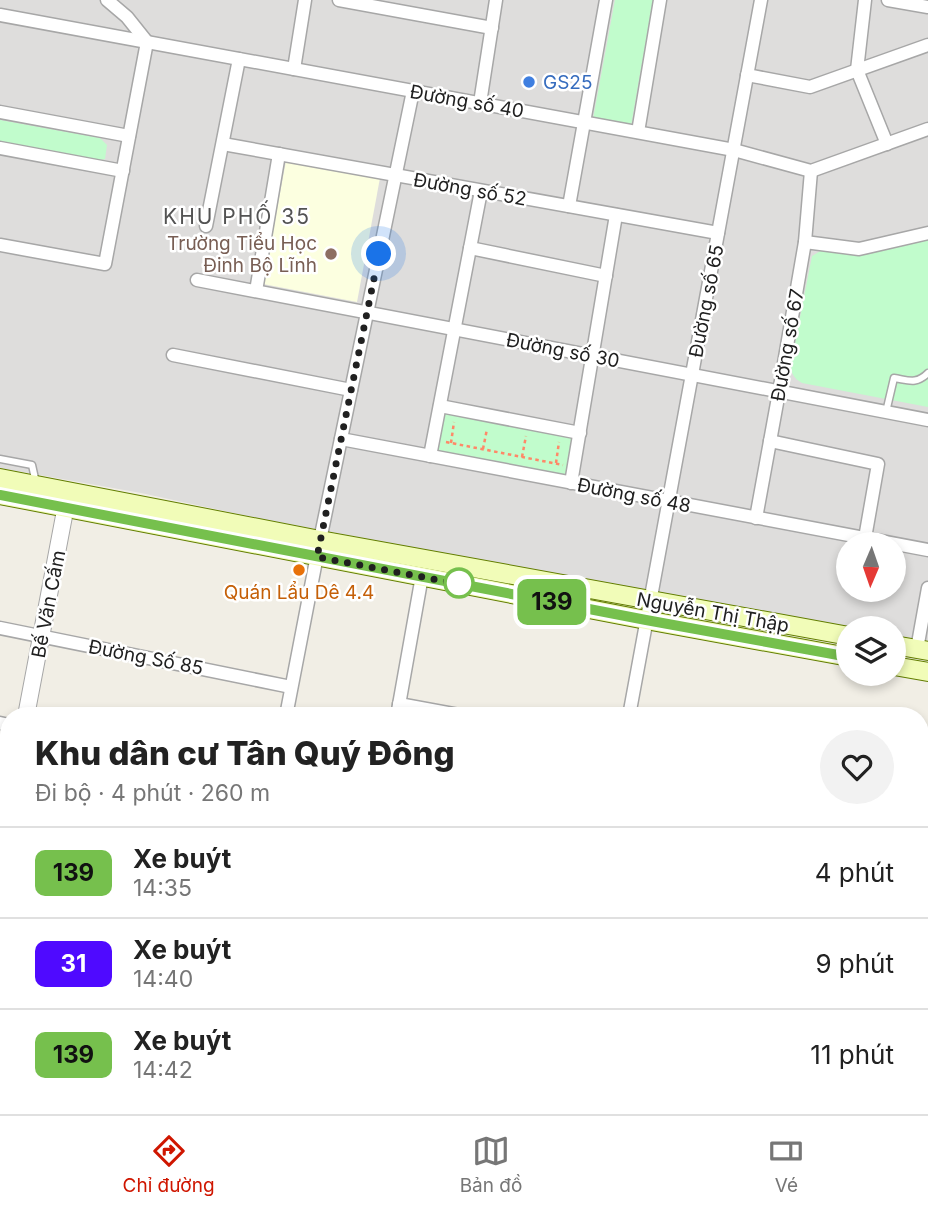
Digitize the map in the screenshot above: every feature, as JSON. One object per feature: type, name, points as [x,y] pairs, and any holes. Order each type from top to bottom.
[{"type":"main road","name":"Nguyễn Thị Thập","points":[[0,478],[36,485],[67,500]]},
{"type":"main road","name":"Nguyễn Thị Thập","points":[[0,495],[67,500],[318,548],[836,634]]},
{"type":"main road","name":"Nguyễn Thị Thập","points":[[318,548],[422,576],[836,655]]},
{"type":"main road","points":[[906,668],[928,672]]},
{"type":"street","points":[[0,245],[105,264],[147,42],[127,17],[107,0]]},
{"type":"street","points":[[294,69],[305,0]]},
{"type":"street","points":[[339,0],[492,28]]},
{"type":"street","points":[[480,103],[496,0]]},
{"type":"street","points":[[569,206],[606,0]]},
{"type":"street","points":[[638,132],[660,0]]},
{"type":"street","name":"Đường số 65","points":[[631,707],[761,0]]},
{"type":"street","points":[[865,0],[856,70],[887,144]]},
{"type":"street","points":[[888,0],[928,7]]},
{"type":"street","name":"Đường số 40","points":[[0,15],[734,150],[811,171]]},
{"type":"street","points":[[747,75],[810,88],[928,45]]},
{"type":"street","points":[[206,226],[239,59]]},
{"type":"street","points":[[288,707],[412,91]]},
{"type":"street","points":[[0,112],[129,136]]},
{"type":"street","points":[[811,171],[928,129]]},
{"type":"street","name":"Đường số 52","points":[[223,144],[718,233]]},
{"type":"street","points":[[0,148],[123,171]]},
{"type":"street","points":[[256,291],[279,154]]},
{"type":"street","name":"Đường số 67","points":[[756,518],[805,242],[811,171]]},
{"type":"street","points":[[430,456],[481,191]]},
{"type":"street","points":[[571,483],[617,215]]},
{"type":"street","points":[[805,242],[859,249],[928,233]]},
{"type":"street","points":[[470,248],[606,276]]},
{"type":"street","name":"Đường số 30","points":[[197,280],[928,420]]},
{"type":"street","points":[[173,355],[351,390]]},
{"type":"street","points":[[440,406],[580,433]]},
{"type":"street","name":"Đường số 48","points":[[341,439],[836,533]]},
{"type":"street","points":[[770,441],[878,464],[866,532]]},
{"type":"street","name":"Bế Văn Cấm","points":[[28,707],[67,500]]},
{"type":"street","name":"Đường số 48","points":[[906,546],[928,550]]},
{"type":"street","points":[[399,707],[422,576]]},
{"type":"street","points":[[922,650],[928,588]]},
{"type":"street","name":"Đường Số 85","points":[[0,628],[291,687]]},
{"type":"lane","points":[[886,412],[894,378],[915,382],[928,373]]},
{"type":"lane","points":[[0,459],[32,466],[36,485]]},
{"type":"path","points":[[450,443],[455,417]]},
{"type":"path","points":[[483,449],[489,423]]},
{"type":"path","points":[[522,457],[527,431]]},
{"type":"path","points":[[556,463],[560,437]]},
{"type":"path","points":[[433,440],[574,467]]},
{"type":"shaded area","points":[[0,0],[928,0],[928,641],[906,637],[906,616],[836,616],[836,624],[252,517],[141,493],[0,468]]},
{"type":"shaded area","name":"Trường Tiểu Học Đinh Bộ Lĩnh","points":[[286,161],[380,178],[357,302],[263,284]]},
{"type":"green space","points":[[615,0],[653,0],[631,126],[593,119]]},
{"type":"green space","points":[[0,120],[100,138],[107,145],[105,159],[96,161],[0,143]]},
{"type":"green space","points":[[928,237],[928,407],[802,383],[796,379],[791,363],[812,256],[824,249]]},
{"type":"green space","points":[[441,412],[575,438],[567,478],[434,452]]},
{"type":"bus line","name":"139","points":[[0,495],[836,655]]},
{"type":"place","name":"GS25","points":[[529,82]]},
{"type":"place","name":"Trường Tiểu Học Đinh Bộ Lĩnh","points":[[331,254]]},
{"type":"place","name":"Quán Lẩu Dê 4.4","points":[[299,570]]},
{"type":"district","name":"KHU PHỐ 35","points":[[237,217]]},
{"type":"route","points":[[379,254],[317,557],[470,586],[459,583]]}]
